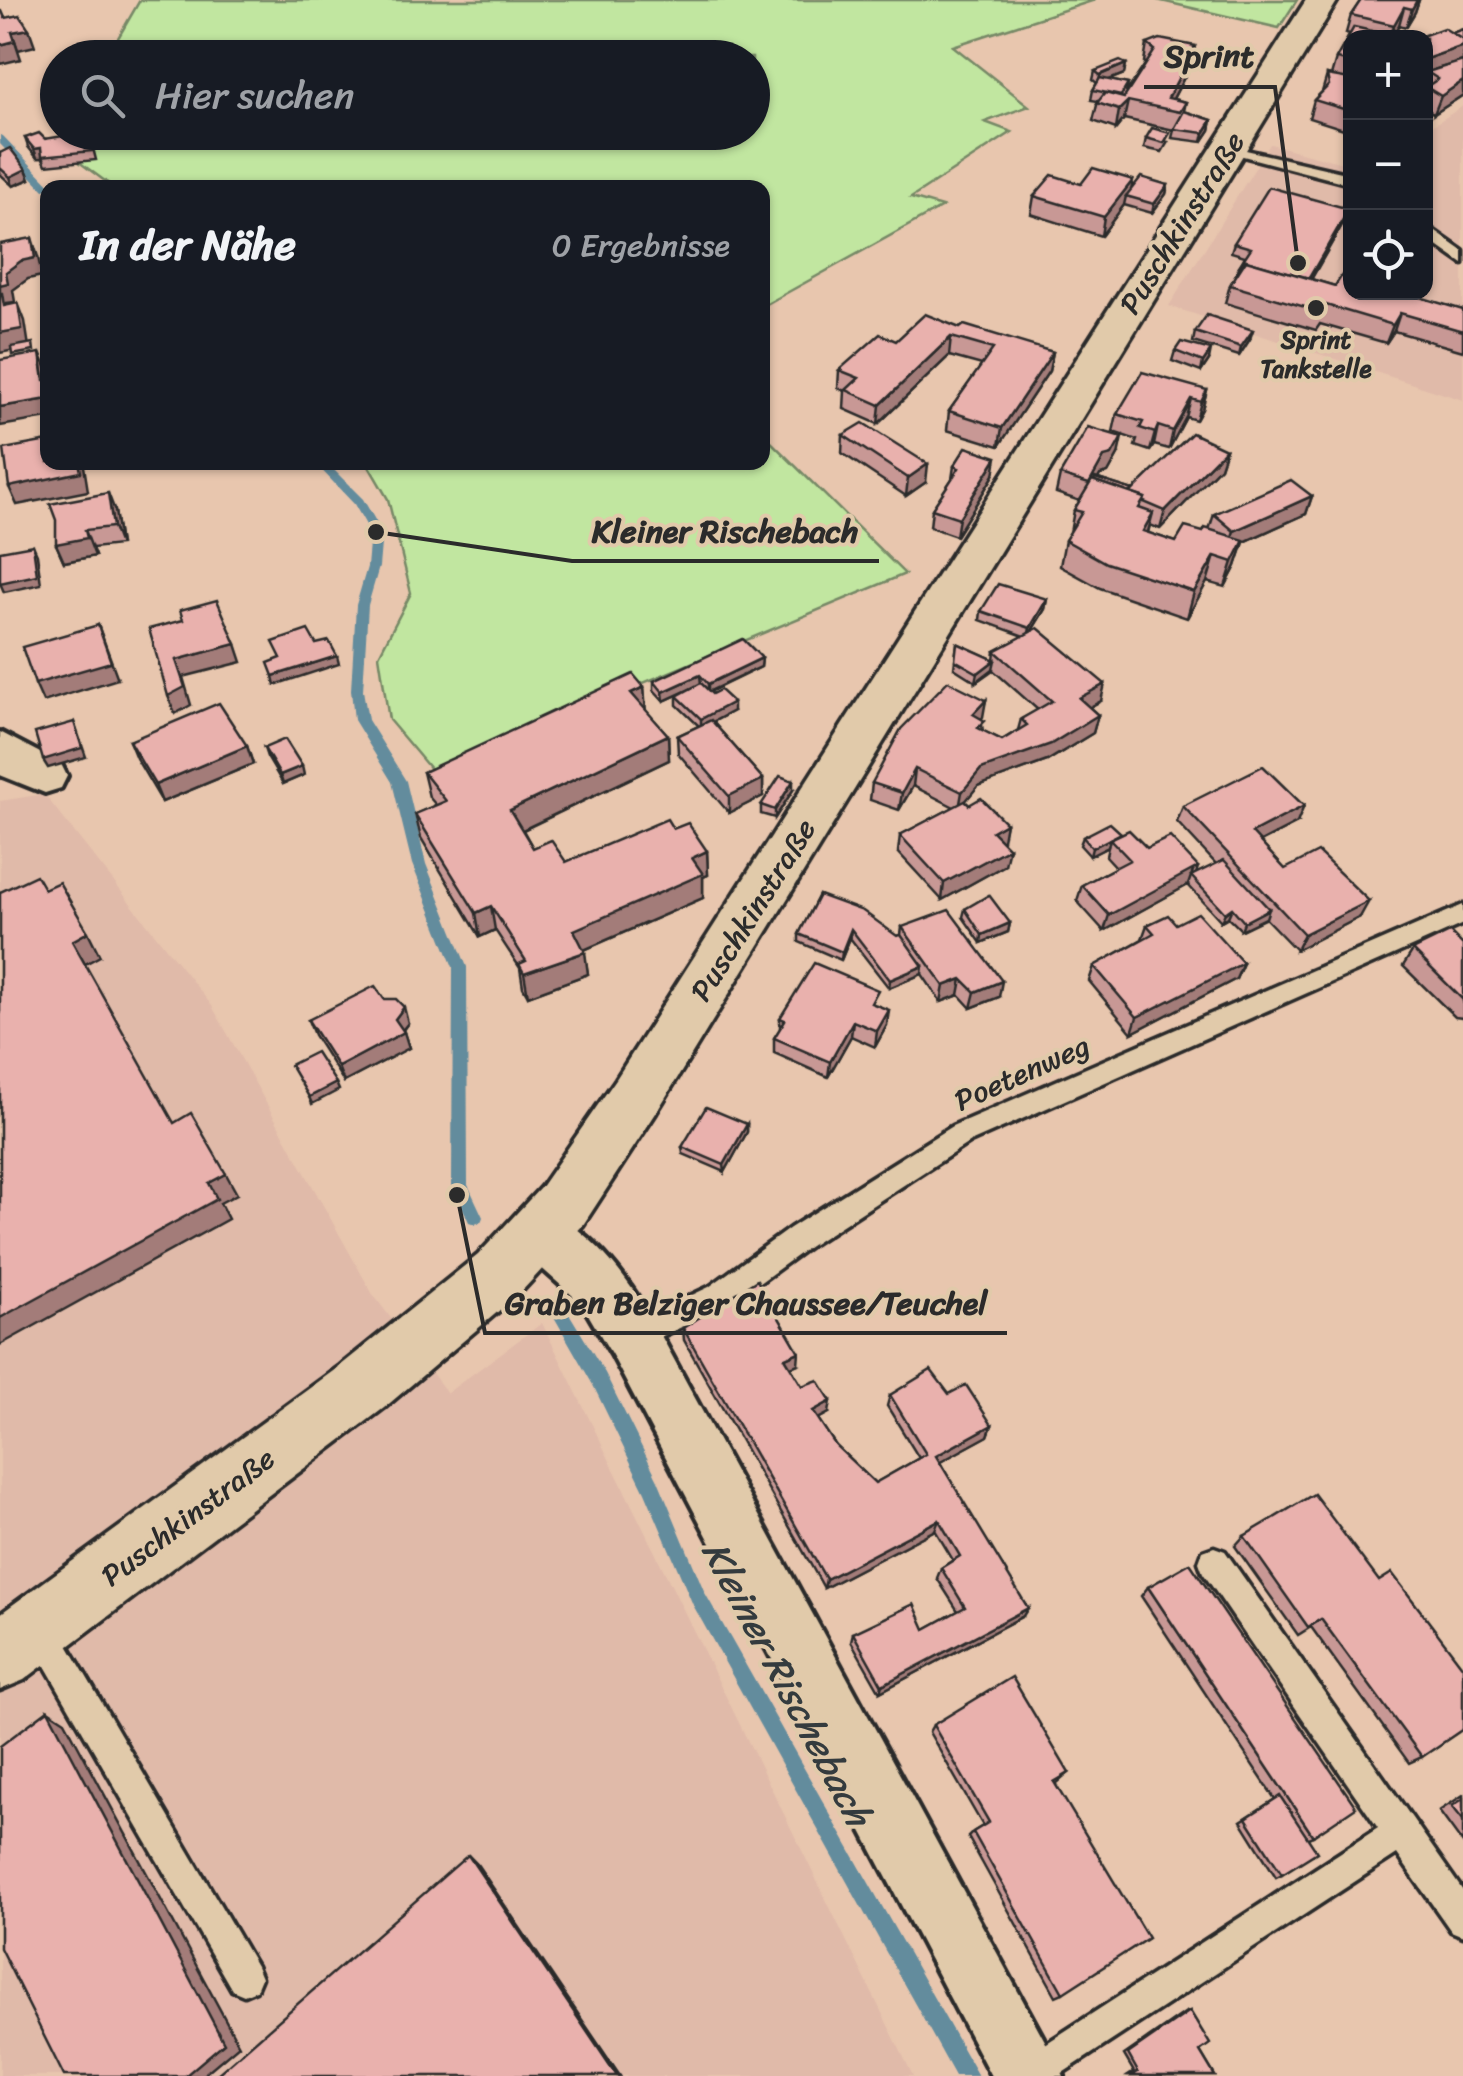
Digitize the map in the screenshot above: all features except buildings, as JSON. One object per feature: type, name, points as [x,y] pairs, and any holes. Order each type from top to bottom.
[{"type":"main road","name":"Puschkinstraße","points":[[20,1642],[362,1386],[520,1251],[562,1206],[636,1096],[1322,0]]},
{"type":"street","points":[[0,748],[15,763],[45,776]]},
{"type":"street","points":[[520,1251],[601,1286],[1029,2076]]},
{"type":"lane","points":[[1230,148],[1343,177]]},
{"type":"lane","points":[[1433,235],[1463,259]]},
{"type":"lane","name":"Poetenweg","points":[[632,1337],[719,1296],[800,1237],[962,1134],[1463,914]]},
{"type":"lane","points":[[1214,1562],[1463,1919]]},
{"type":"lane","points":[[20,1642],[244,1978]]},
{"type":"lane","points":[[1029,2076],[1401,1832]]},
{"type":"shaded area","points":[[1463,106],[1463,400],[1169,306],[1270,144],[1343,163],[1343,300],[1433,300],[1433,125]]},
{"type":"shaded area","points":[[44,794],[212,1006],[372,1293],[447,1393],[542,1323],[913,2076],[0,2076],[0,801]]},
{"type":"green space","points":[[140,0],[1095,0],[953,46],[1029,106],[985,122],[1012,132],[911,198],[942,207],[770,302],[770,180],[104,180],[63,150],[770,150],[770,40],[117,40]]},
{"type":"green space","points":[[1157,0],[1297,0],[1279,28]]},
{"type":"green space","points":[[770,441],[905,574],[432,771],[389,720],[379,655],[411,593],[388,499],[371,470],[770,470]]},
{"type":"waterway","name":"Kleiner Rischebach","points":[[0,138],[40,180]]},
{"type":"waterway","name":"Kleiner Rischebach","points":[[327,470],[359,502],[376,532],[373,567],[362,605],[357,690],[361,720],[399,781],[419,864],[460,967],[460,1185],[475,1217]]},
{"type":"waterway","name":"Kleiner Rischebach","points":[[561,1315],[599,1379],[652,1486],[699,1599],[967,2076]]},
{"type":"place","name":"Sprint","points":[[1298,263]]},
{"type":"place","name":"Sprint Tankstelle","points":[[1316,308]]},
{"type":"place","name":"Kleiner Rischebach","points":[[376,532]]},
{"type":"place","name":"Graben Belziger Chaussee/Teuchel","points":[[457,1195]]}]
